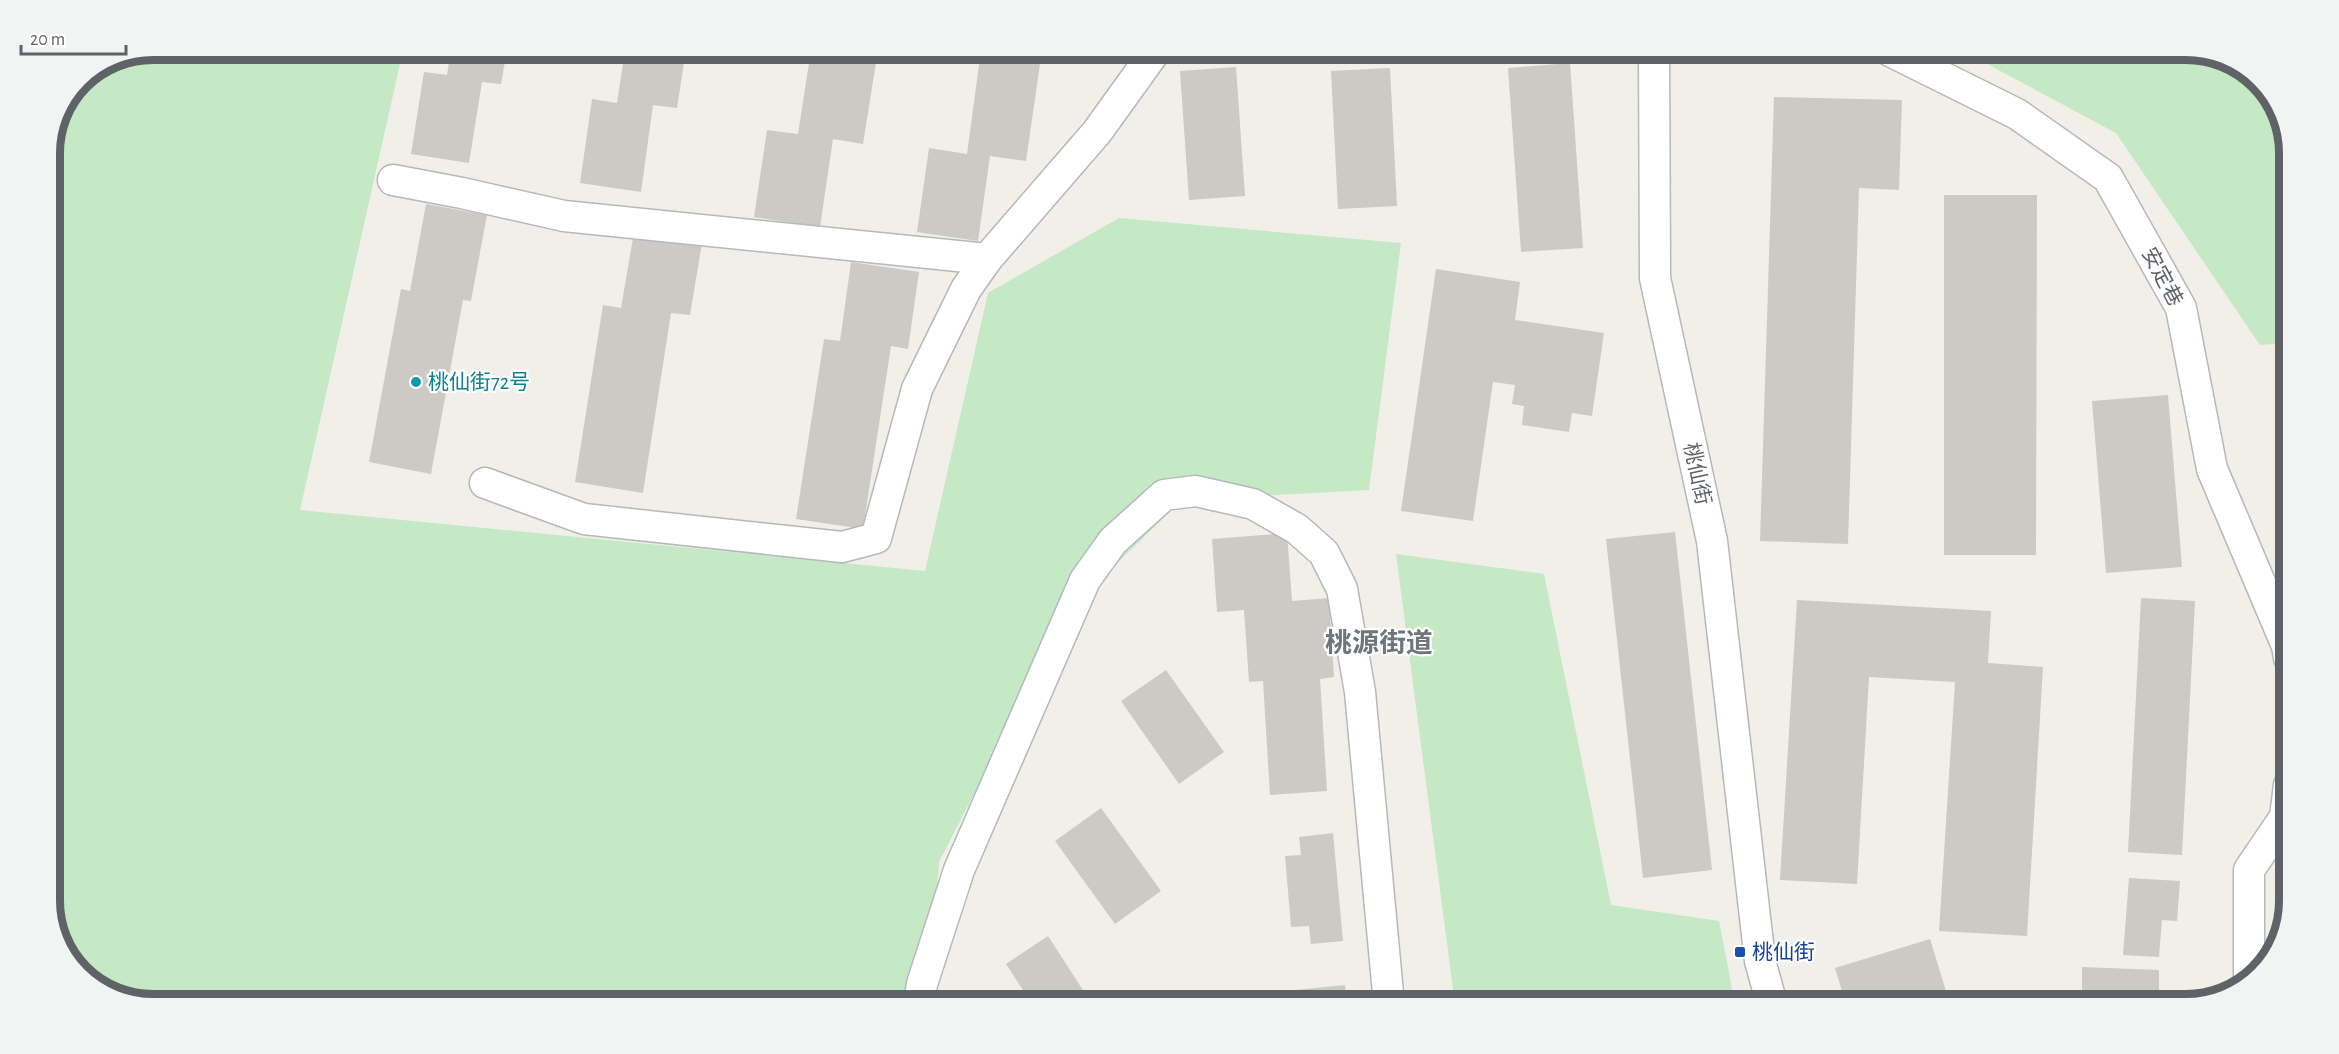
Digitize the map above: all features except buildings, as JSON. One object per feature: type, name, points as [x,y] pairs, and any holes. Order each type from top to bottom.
[{"type":"street","points":[[485,483],[584,519],[842,547],[876,538],[917,390],[966,289],[987,259],[1097,132],[1149,60]]},
{"type":"street","name":"桃仙街","points":[[1654,60],[1655,278],[1712,541],[1760,961],[1769,994]]},
{"type":"street","name":"安定巷","points":[[1908,60],[2017,114],[2108,178],[2181,308],[2212,469],[2279,627]]},
{"type":"street","points":[[393,180],[564,216],[987,259]]},
{"type":"street","points":[[921,994],[959,870],[1084,580],[1113,541],[1164,495],[1196,491],[1253,504],[1297,529],[1324,553],[1342,590],[1360,692],[1388,994]]},
{"type":"street","points":[[2249,969],[2249,870],[2279,826]]},
{"type":"green space","points":[[401,60],[300,510],[925,571],[988,293],[1119,218],[1401,243],[1369,490],[1182,500],[1068,611],[939,862],[931,994],[153,994],[118,987],[92,971],[70,942],[60,907],[60,147],[63,129],[79,97],[92,83],[107,73],[123,65],[141,61]]},
{"type":"green space","points":[[1980,60],[2186,60],[2221,67],[2252,87],[2272,118],[2279,147],[2279,344],[2260,345],[2116,133]]},
{"type":"green space","points":[[1396,554],[1544,574],[1611,905],[1719,921],[1733,994],[1454,994]]},
{"type":"place","name":"桃仙街72号","points":[[416,382]]},
{"type":"place","name":"桃仙街","points":[[1740,952]]},
{"type":"district","name":"桃源街道","points":[[1379,643]]}]
